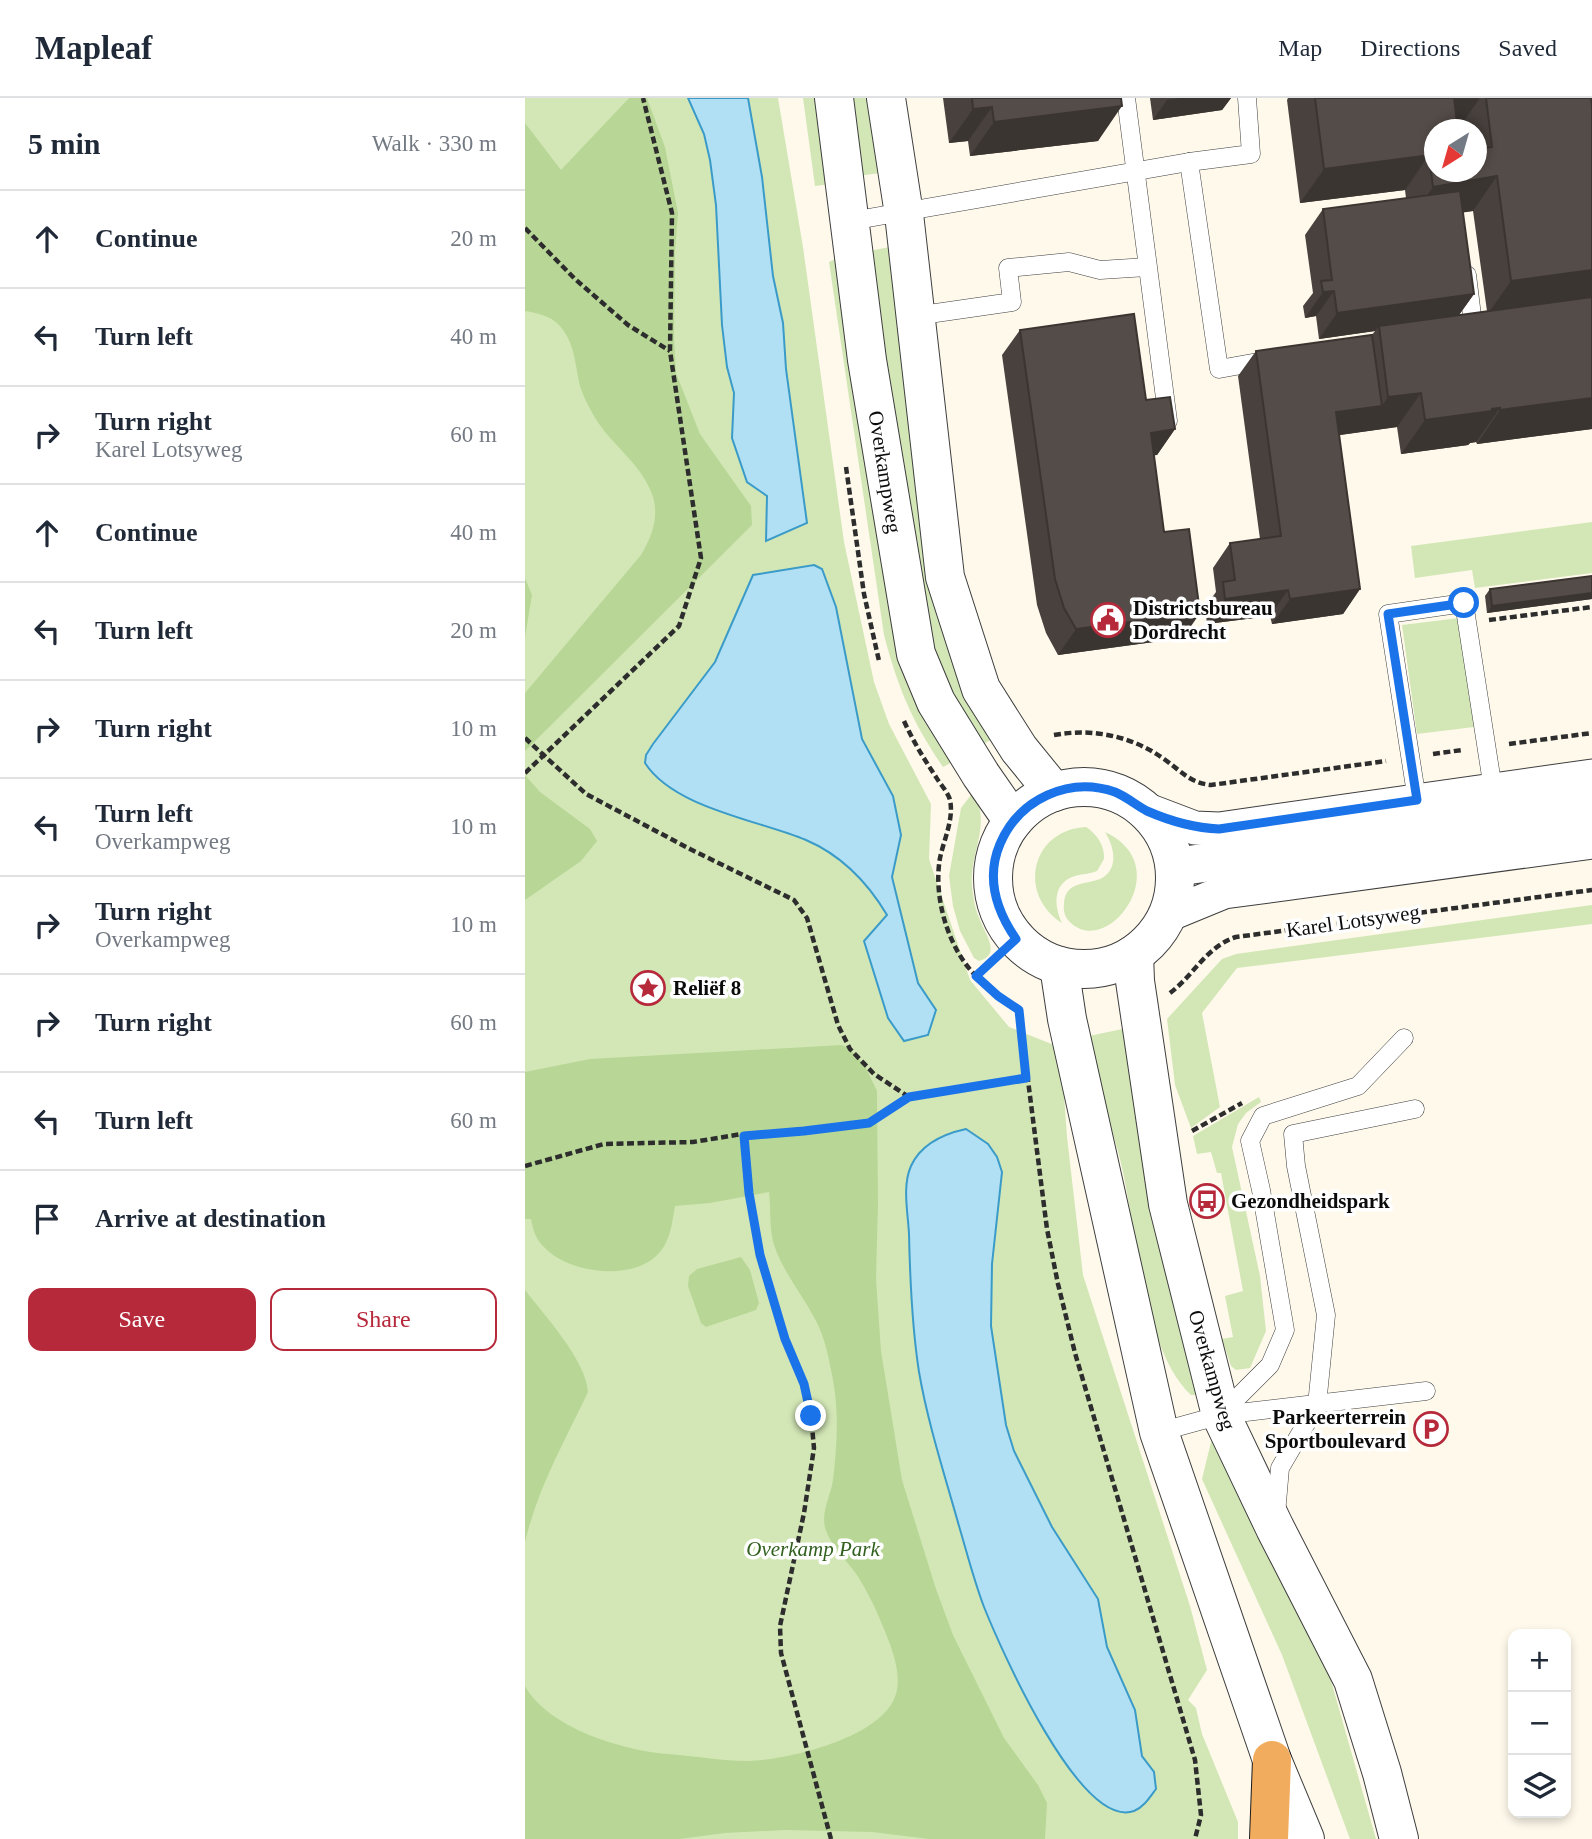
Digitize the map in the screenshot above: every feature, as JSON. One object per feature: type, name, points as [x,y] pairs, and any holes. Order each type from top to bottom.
[{"type":"highway","points":[[1269,1839],[1272,1760]]},
{"type":"street","name":"Overkampweg","points":[[834,98],[867,360],[916,654],[936,702],[1013,821]]},
{"type":"street","points":[[886,98],[904,214],[945,577],[981,689],[1019,749],[1053,792]]},
{"type":"street","points":[[1145,810],[1165,835],[1175,867],[1174,899],[1154,938],[1134,955],[1105,967],[1074,969],[1035,956],[1016,939],[1001,915],[995,895],[993,873],[999,846],[1013,821],[1038,799],[1053,792],[1077,787],[1101,789],[1124,796],[1145,810],[1195,828],[1219,829],[1592,776]]},
{"type":"street","points":[[1175,867],[1592,808]]},
{"type":"street","points":[[1168,915],[1224,892],[1592,842]]},
{"type":"street","name":"Overkampweg","points":[[1134,955],[1168,1204],[1221,1415],[1353,1680],[1399,1839]]},
{"type":"street","points":[[1059,966],[1067,1019],[1159,1432],[1272,1760],[1305,1839]]},
{"type":"lane","points":[[1126,98],[1168,421]]},
{"type":"lane","points":[[851,221],[904,214],[1189,162],[1251,154],[1247,98]]},
{"type":"lane","points":[[1189,162],[1219,369],[1286,357]]},
{"type":"lane","points":[[1446,328],[1473,324],[1464,254]]},
{"type":"lane","points":[[915,316],[1012,303],[1008,268],[1069,262],[1100,270],[1147,267]]},
{"type":"lane","points":[[1417,800],[1388,614],[1464,603],[1493,789]]},
{"type":"lane","points":[[1221,1415],[1270,1365],[1285,1330],[1250,1142],[1262,1116],[1358,1086],[1404,1038]]},
{"type":"lane","points":[[1275,1528],[1280,1468],[1317,1405],[1326,1315],[1296,1166],[1293,1134],[1415,1109]]},
{"type":"lane","points":[[1159,1432],[1221,1415],[1426,1391]]},
{"type":"path","points":[[525,773],[679,626],[701,558],[670,351],[672,213],[643,98]]},
{"type":"path","points":[[525,228],[575,279],[628,325],[670,351]]},
{"type":"path","points":[[1468,622],[1592,607]]},
{"type":"path","points":[[1019,749],[1038,739],[1057,735],[1097,733],[1118,737],[1155,753],[1197,784],[1224,784]]},
{"type":"path","points":[[525,738],[586,794],[794,900],[807,918],[838,1025],[850,1049],[874,1074],[909,1097]]},
{"type":"path","points":[[950,799],[981,775]]},
{"type":"path","name":"Karel Lotsyweg","points":[[1140,1010],[1158,1002],[1180,986],[1215,947],[1236,937],[1592,890]]},
{"type":"path","points":[[1016,939],[976,976],[1019,1010],[1047,1229],[1058,1284],[1075,1353],[1195,1760],[1201,1815],[1195,1839]]},
{"type":"path","points":[[831,1839],[781,1653],[780,1626],[804,1513],[814,1448],[811,1416],[804,1384],[785,1339],[760,1255],[749,1193],[744,1136],[869,1123],[909,1097],[1026,1078]]},
{"type":"path","points":[[525,1166],[604,1144],[693,1142],[742,1134]]},
{"type":"green space","name":"Overkamp Park","points":[[525,98],[778,98],[803,247],[844,542],[874,682],[889,724],[931,804],[929,859],[970,980],[1009,1027],[1054,1045],[1063,1081],[1083,1275],[1190,1606],[1207,1670],[1188,1700],[1196,1708],[1202,1734],[1238,1822],[1238,1839],[525,1839]]},
{"type":"green space","points":[[629,98],[647,98],[665,147],[678,213],[675,252],[676,373],[700,434],[751,506],[752,525],[525,751],[525,693],[641,555],[651,533],[655,510],[652,494],[641,473],[608,436],[588,405],[580,386],[571,346],[564,332],[552,319],[525,311],[525,123],[561,170]]},
{"type":"green space","points":[[803,98],[821,98],[832,184],[815,186]]},
{"type":"green space","points":[[846,98],[871,98],[881,173],[857,176]]},
{"type":"green space","points":[[890,247],[992,739],[979,747],[921,637],[869,251]]},
{"type":"green space","points":[[842,256],[958,759],[943,767],[907,704],[884,635],[829,262]]},
{"type":"green space","points":[[1592,522],[1592,573],[1475,588],[1472,570],[1415,578],[1411,546]]},
{"type":"green space","points":[[525,578],[532,595],[525,637]]},
{"type":"green space","points":[[1459,618],[1474,727],[1417,734],[1402,625]]},
{"type":"green space","points":[[525,775],[540,792],[590,829],[597,841],[581,861],[525,900]]},
{"type":"green space","points":[[974,791],[981,818],[973,867],[973,894],[976,911],[991,949],[986,958],[979,961],[974,958],[960,931],[949,876],[961,808]]},
{"type":"green space","points":[[1086,827],[1099,841],[1104,859],[1097,871],[1075,876],[1062,884],[1057,896],[1057,909],[1062,923],[1048,911],[1039,896],[1035,881],[1037,865],[1042,851],[1053,839],[1067,831]]},
{"type":"green space","points":[[1105,832],[1126,847],[1136,865],[1136,885],[1129,903],[1117,919],[1102,928],[1086,931],[1067,919],[1065,897],[1068,891],[1077,885],[1100,879],[1110,870],[1113,851]]},
{"type":"green space","points":[[1592,905],[1592,924],[1237,968],[1202,1013],[1220,1107],[1191,1128],[1175,1085],[1167,1019],[1222,959],[1236,954]]},
{"type":"green space","points":[[1132,1027],[1146,1155],[1162,1258],[1200,1395],[1191,1395],[1175,1375],[1162,1350],[1152,1321],[1121,1161],[1094,1069],[1089,1036]]},
{"type":"green space","points":[[842,1045],[850,1049],[865,1066],[877,1091],[876,1279],[881,1351],[902,1480],[953,1635],[1004,1738],[1038,1785],[1047,1803],[1045,1839],[929,1839],[872,1832],[785,1830],[725,1833],[680,1839],[525,1839],[525,1686],[536,1701],[551,1714],[589,1735],[651,1752],[748,1761],[786,1756],[832,1744],[873,1723],[888,1709],[896,1694],[896,1665],[879,1617],[857,1575],[834,1546],[825,1527],[824,1516],[833,1480],[836,1442],[833,1380],[818,1326],[774,1245],[769,1192],[710,1203],[675,1206],[669,1236],[660,1252],[649,1262],[619,1271],[586,1269],[556,1257],[539,1242],[531,1219],[525,1219],[525,1072],[590,1059]]},
{"type":"green space","points":[[1259,1097],[1261,1102],[1246,1113],[1238,1124],[1232,1147],[1260,1276],[1266,1331],[1250,1368],[1236,1370],[1231,1366],[1222,1339],[1233,1337],[1225,1296],[1243,1291],[1221,1173],[1217,1173],[1211,1152],[1197,1154],[1193,1136]]},
{"type":"green space","points":[[741,1257],[750,1270],[759,1303],[756,1310],[706,1327],[701,1323],[688,1286],[689,1276],[697,1269]]},
{"type":"green space","points":[[525,1290],[572,1353],[586,1379],[588,1392],[544,1484],[525,1542]]},
{"type":"green space","points":[[1213,1434],[1328,1670],[1376,1839],[1350,1839],[1282,1655],[1202,1479]]},
{"type":"water","points":[[688,98],[748,98],[762,177],[807,523],[766,541],[767,496],[747,482],[732,438],[734,393],[727,367],[722,325],[716,205],[704,134]]},
{"type":"water","points":[[814,565],[822,569],[836,607],[862,739],[893,796],[901,835],[892,877],[918,983],[936,1010],[928,1035],[904,1041],[888,1018],[864,941],[887,915],[853,871],[819,846],[806,840],[696,802],[658,778],[645,763],[646,755],[653,744],[715,662],[753,575]]},
{"type":"water","points":[[966,1129],[988,1144],[997,1157],[1002,1172],[992,1264],[991,1326],[1006,1425],[1014,1451],[1052,1527],[1098,1599],[1107,1647],[1135,1710],[1142,1756],[1154,1772],[1156,1789],[1144,1804],[1134,1811],[1113,1809],[1090,1793],[1067,1765],[1024,1694],[980,1597],[927,1411],[913,1321],[906,1200],[908,1174],[915,1158],[927,1146],[941,1137]]},
{"type":"building","points":[[972,98],[1121,98],[1122,106],[994,122],[992,107],[973,109]]},
{"type":"building","points":[[1315,98],[1454,98],[1457,119],[1424,119],[1424,156],[1324,169]]},
{"type":"building","points":[[1486,98],[1591,98],[1592,270],[1511,281],[1497,176],[1487,178],[1487,148],[1492,147]]},
{"type":"building","points":[[1432,182],[1462,182],[1433,187]]},
{"type":"building","points":[[1460,191],[1474,294],[1337,313],[1334,291],[1323,292],[1321,281],[1332,280],[1323,209]]},
{"type":"building","points":[[1592,297],[1592,398],[1492,409],[1425,420],[1421,393],[1388,397],[1379,326]]},
{"type":"building","points":[[1134,314],[1146,400],[1170,397],[1175,429],[1151,433],[1164,532],[1189,529],[1200,613],[1076,629],[1064,608],[1055,579],[1020,330]]},
{"type":"building","points":[[1372,335],[1382,406],[1336,412],[1360,589],[1290,599],[1288,590],[1225,599],[1223,582],[1235,580],[1230,543],[1281,536],[1256,351]]},
{"type":"building","points":[[1592,576],[1592,593],[1492,606],[1490,589]]},
{"type":"place","name":"Districtsbureau Dordrecht","points":[[1108,620]]},
{"type":"place","name":"Reliëf 8","points":[[648,988]]},
{"type":"place","name":"Gezondheidspark","points":[[1207,1201]]},
{"type":"place","name":"Parkeerterrein Sportboulevard","points":[[1431,1429]]},
{"type":"route","points":[[811,1416],[804,1384],[785,1339],[760,1255],[749,1193],[744,1136],[869,1123],[909,1097],[1026,1078],[1019,1010],[976,976],[1016,939],[996,901],[993,888],[995,859],[1013,821],[1038,799],[1065,789],[1089,787],[1124,796],[1145,810],[1195,828],[1219,829],[1417,800],[1388,614],[1464,603]]}]
